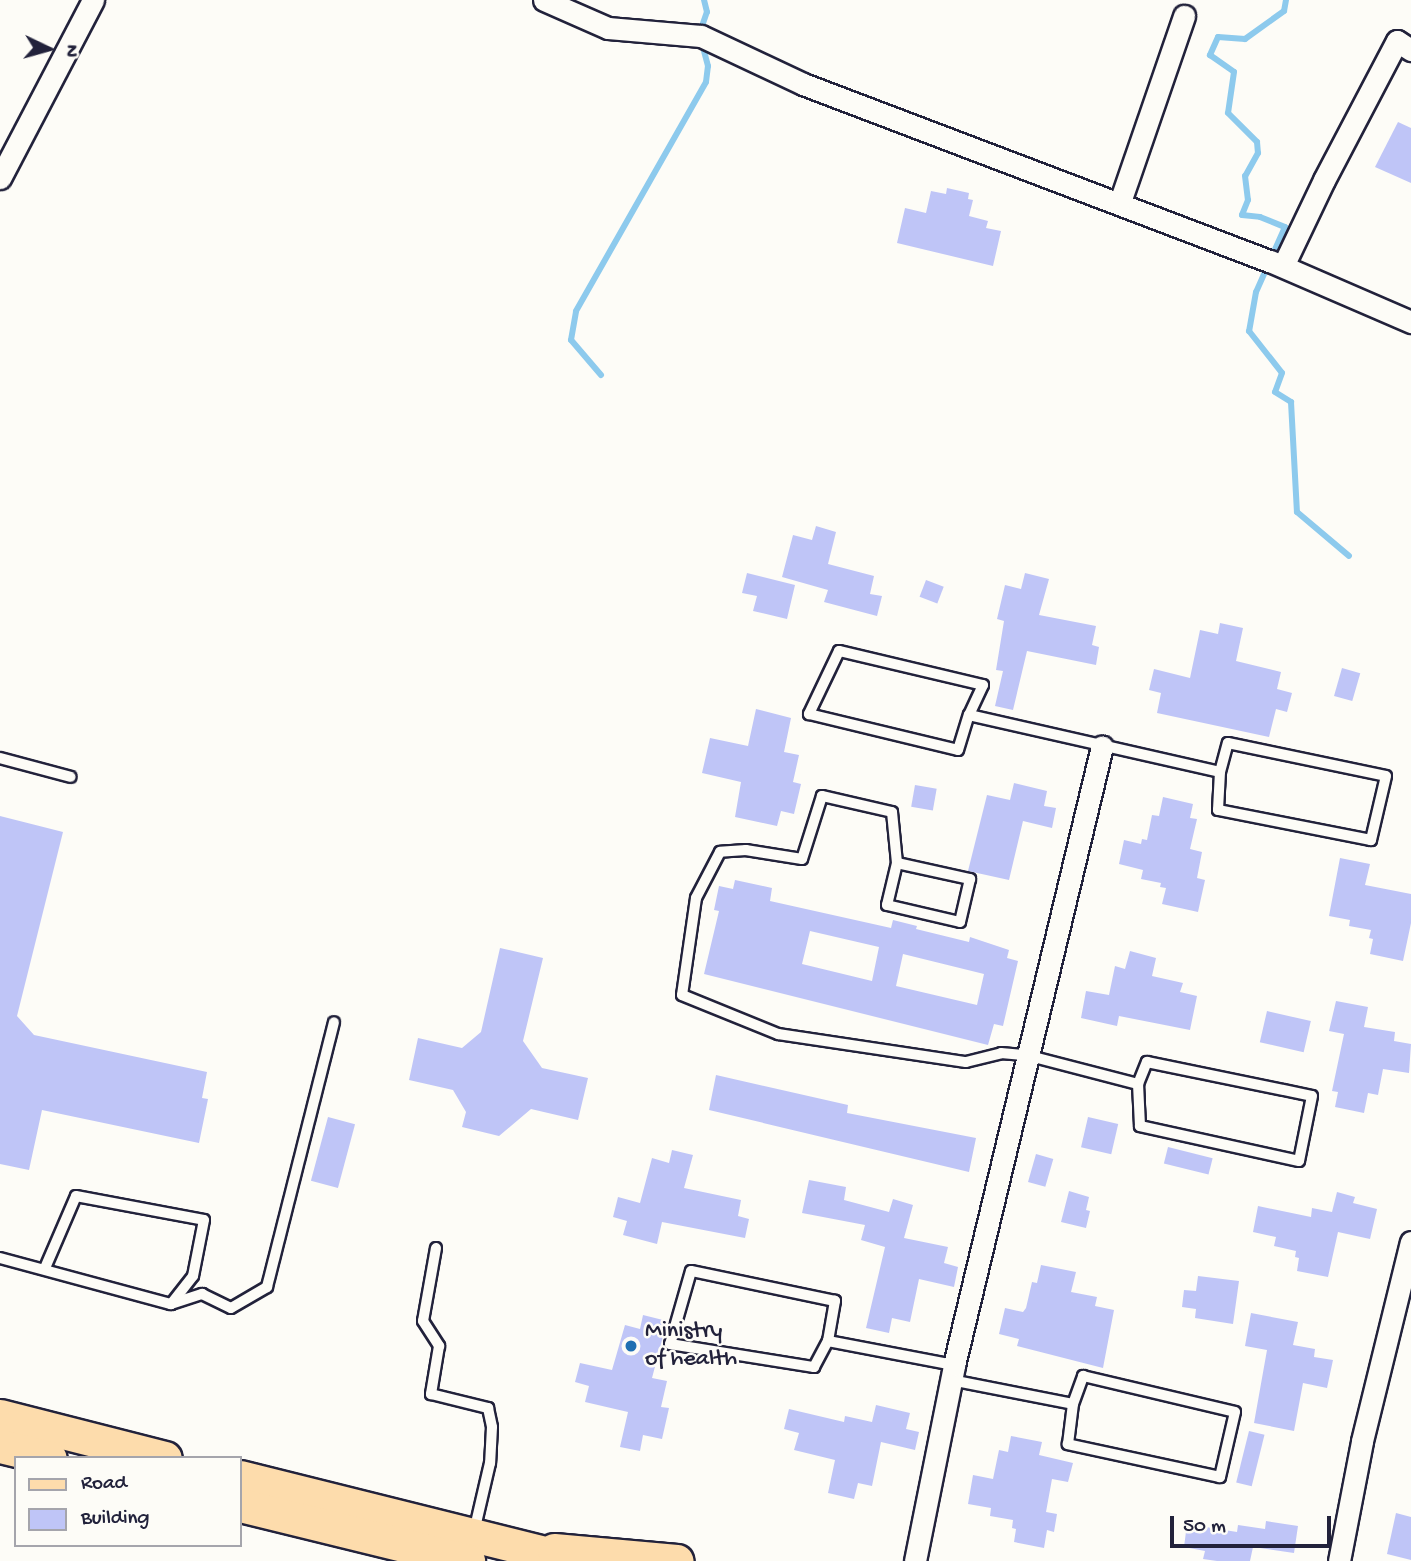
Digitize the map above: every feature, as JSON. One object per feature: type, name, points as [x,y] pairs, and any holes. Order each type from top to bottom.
[{"type":"main road","points":[[0,1416],[157,1456]]},
{"type":"main road","points":[[0,1446],[42,1456]]},
{"type":"main road","points":[[242,1478],[471,1548]]},
{"type":"main road","points":[[242,1505],[471,1548],[527,1548],[677,1561]]},
{"type":"main road","points":[[527,1548],[576,1561]]},
{"type":"street","points":[[0,178],[93,0]]},
{"type":"street","points":[[551,1],[608,28],[701,36],[803,84],[1283,266],[1411,322]]},
{"type":"street","points":[[1119,202],[1184,16]]},
{"type":"street","points":[[1283,266],[1324,180],[1397,41],[1411,50]]},
{"type":"street","points":[[915,1561],[953,1372],[1026,1055],[1102,746]]},
{"type":"street","points":[[1339,1561],[1362,1441],[1407,1277],[1411,1242]]},
{"type":"lane","points":[[839,650],[983,685],[969,715],[958,750],[809,714],[839,650]]},
{"type":"lane","points":[[969,715],[1220,772]]},
{"type":"lane","points":[[1228,743],[1386,776],[1371,840],[1218,810],[1220,772],[1228,743]]},
{"type":"lane","points":[[0,758],[71,777]]},
{"type":"lane","points":[[897,863],[970,879],[960,922],[887,905],[897,863],[892,812],[822,796],[802,859],[746,850],[720,852],[695,898],[682,995],[778,1034],[966,1062],[1001,1053],[1026,1055],[1138,1084]]},
{"type":"lane","points":[[0,1258],[171,1304],[202,1294],[231,1308],[267,1287],[334,1022]]},
{"type":"lane","points":[[1147,1062],[1312,1096],[1299,1161],[1140,1126],[1138,1084],[1147,1062]]},
{"type":"lane","points":[[45,1268],[76,1196],[204,1220],[192,1276],[171,1304]]},
{"type":"lane","points":[[436,1248],[423,1321],[439,1346],[431,1394],[488,1408],[492,1427],[490,1463],[471,1548]]},
{"type":"lane","points":[[691,1271],[835,1301],[828,1341],[814,1367],[670,1344],[691,1271]]},
{"type":"lane","points":[[828,1341],[1073,1404]]},
{"type":"lane","points":[[1083,1376],[1235,1412],[1220,1477],[1068,1444],[1073,1404],[1083,1376]]},
{"type":"building","points":[[1398,122],[1411,128],[1411,183],[1375,167]]},
{"type":"building","points":[[947,188],[969,193],[968,199],[973,200],[969,216],[988,221],[986,228],[1001,231],[993,266],[897,243],[905,208],[926,213],[931,191],[946,194]]},
{"type":"building","points":[[816,526],[836,532],[828,564],[874,576],[870,594],[882,596],[877,616],[824,602],[828,590],[782,577],[793,535],[812,540]]},
{"type":"building","points":[[747,573],[795,585],[787,619],[753,611],[757,596],[742,593]]},
{"type":"building","points":[[1025,573],[1049,579],[1039,615],[1096,626],[1092,645],[1099,647],[1096,665],[1027,651],[1013,710],[995,706],[1003,671],[996,670],[1004,621],[997,619],[1005,585],[1021,589]]},
{"type":"building","points":[[926,580],[944,587],[937,604],[920,597]]},
{"type":"building","points":[[1220,623],[1243,628],[1236,661],[1281,672],[1277,689],[1292,693],[1287,712],[1276,709],[1269,737],[1157,713],[1161,693],[1149,690],[1154,669],[1190,678],[1200,630],[1218,634]]},
{"type":"building","points":[[1342,668],[1360,673],[1352,701],[1334,696]]},
{"type":"building","points":[[756,709],[791,718],[784,752],[799,755],[793,782],[801,784],[794,814],[781,811],[777,826],[735,817],[741,782],[702,773],[710,738],[748,746]]},
{"type":"building","points":[[1014,783],[1047,791],[1044,806],[1056,808],[1052,828],[1023,821],[1009,880],[968,871],[987,795],[1010,800]]},
{"type":"building","points":[[915,785],[937,789],[933,810],[911,807]]},
{"type":"building","points":[[1163,797],[1193,804],[1190,818],[1197,819],[1190,849],[1202,852],[1197,878],[1205,880],[1198,912],[1162,904],[1166,888],[1160,887],[1161,883],[1141,879],[1143,870],[1119,864],[1124,840],[1141,844],[1142,839],[1147,840],[1152,815],[1159,816]]},
{"type":"building","points":[[0,816],[63,832],[17,1016],[34,1035],[207,1072],[202,1098],[208,1099],[199,1143],[42,1110],[29,1170],[0,1164]]},
{"type":"building","points":[[1340,858],[1370,864],[1365,885],[1411,894],[1411,923],[1403,961],[1370,954],[1373,939],[1369,938],[1371,930],[1349,926],[1350,920],[1329,916]]},
{"type":"building","points":[[735,880],[772,888],[770,901],[891,928],[893,920],[917,926],[916,929],[969,942],[970,937],[1009,950],[1007,958],[1018,961],[1003,1026],[994,1024],[988,1045],[704,974],[719,911],[714,910],[719,886],[733,889]],"holes":[[[810,931],[879,947],[872,981],[802,964]],[[903,954],[984,974],[977,1005],[896,986]]]},
{"type":"building","points":[[500,948],[543,958],[523,1041],[542,1068],[588,1078],[578,1120],[531,1109],[499,1136],[462,1127],[466,1112],[453,1090],[409,1080],[418,1038],[462,1048],[481,1032]]},
{"type":"building","points":[[1130,951],[1156,958],[1152,976],[1183,983],[1180,992],[1197,996],[1190,1030],[1119,1016],[1117,1026],[1081,1018],[1086,991],[1109,995],[1115,966],[1125,969]]},
{"type":"building","points":[[1336,1001],[1368,1007],[1364,1027],[1395,1032],[1394,1041],[1411,1044],[1409,1073],[1383,1069],[1378,1095],[1368,1093],[1364,1113],[1335,1107],[1338,1092],[1332,1091],[1344,1034],[1329,1031]]},
{"type":"building","points":[[1267,1011],[1311,1021],[1304,1052],[1260,1042]]},
{"type":"building","points":[[716,1075],[848,1105],[847,1113],[976,1138],[969,1172],[709,1110]]},
{"type":"building","points":[[328,1117],[355,1124],[338,1188],[311,1181]]},
{"type":"building","points":[[1088,1117],[1118,1124],[1111,1154],[1081,1147]]},
{"type":"building","points":[[1168,1147],[1213,1158],[1209,1175],[1164,1163]]},
{"type":"building","points":[[672,1150],[693,1155],[684,1188],[741,1200],[738,1216],[749,1219],[745,1238],[662,1222],[657,1244],[623,1235],[627,1221],[613,1217],[618,1197],[640,1203],[652,1158],[669,1163]]},
{"type":"building","points":[[1036,1154],[1053,1159],[1045,1187],[1028,1182]]},
{"type":"building","points":[[809,1180],[846,1187],[844,1200],[889,1212],[893,1199],[913,1205],[904,1238],[948,1247],[944,1263],[958,1267],[954,1287],[919,1279],[910,1322],[892,1318],[889,1333],[866,1328],[885,1247],[861,1240],[865,1225],[802,1213]]},
{"type":"building","points":[[1069,1191],[1089,1197],[1086,1210],[1090,1211],[1086,1228],[1061,1222]]},
{"type":"building","points":[[1337,1192],[1355,1197],[1353,1203],[1377,1209],[1370,1239],[1338,1232],[1328,1277],[1297,1271],[1299,1258],[1295,1257],[1296,1251],[1274,1246],[1276,1237],[1253,1232],[1258,1206],[1311,1217],[1312,1208],[1332,1212]]},
{"type":"building","points":[[1041,1265],[1076,1272],[1071,1292],[1097,1297],[1095,1306],[1114,1310],[1103,1368],[1017,1346],[1019,1339],[999,1334],[1005,1308],[1023,1312],[1026,1308],[1032,1282],[1037,1283]]},
{"type":"building","points":[[1198,1276],[1239,1281],[1233,1324],[1195,1318],[1196,1309],[1182,1307],[1184,1290],[1196,1291]]},
{"type":"building","points":[[1251,1313],[1298,1322],[1293,1345],[1315,1349],[1314,1357],[1333,1360],[1327,1388],[1303,1383],[1294,1431],[1254,1423],[1267,1350],[1245,1346]]},
{"type":"building","points":[[643,1315],[667,1321],[652,1378],[667,1381],[661,1407],[669,1408],[662,1439],[643,1435],[640,1451],[620,1447],[628,1412],[585,1402],[589,1386],[575,1382],[580,1363],[612,1370],[625,1325],[640,1329]]},
{"type":"building","points":[[876,1405],[910,1413],[906,1429],[919,1432],[915,1450],[881,1442],[872,1486],[858,1483],[854,1499],[828,1493],[835,1460],[794,1450],[799,1433],[784,1429],[789,1409],[844,1422],[845,1416],[872,1422]]},
{"type":"building","points":[[1249,1431],[1265,1435],[1252,1486],[1236,1482]]},
{"type":"building","points":[[1011,1436],[1042,1442],[1039,1455],[1073,1463],[1068,1482],[1052,1479],[1046,1512],[1057,1514],[1054,1532],[1047,1530],[1044,1548],[1014,1542],[1016,1529],[1012,1528],[1013,1520],[990,1516],[991,1508],[968,1504],[973,1475],[993,1479],[999,1450],[1008,1452]]},
{"type":"building","points":[[1396,1513],[1411,1517],[1411,1560],[1387,1554]]},
{"type":"building","points":[[1266,1521],[1298,1526],[1294,1553],[1253,1547],[1250,1561],[1217,1561],[1203,1559],[1205,1551],[1184,1547],[1187,1524],[1237,1532],[1238,1525],[1265,1529]]},
{"type":"waterway","points":[[700,32],[707,12],[704,0]]},
{"type":"waterway","points":[[1286,0],[1284,11],[1245,39],[1218,37],[1210,55],[1234,72],[1228,113],[1257,142],[1258,153],[1245,176],[1248,200],[1242,215],[1260,217],[1285,227],[1256,292],[1249,331],[1282,373],[1275,392],[1291,402],[1297,512],[1349,556]]},
{"type":"waterway","points":[[601,375],[571,340],[576,311],[706,82],[708,66],[702,43]]},
{"type":"place","name":"Ministry of health","points":[[631,1346]]}]
